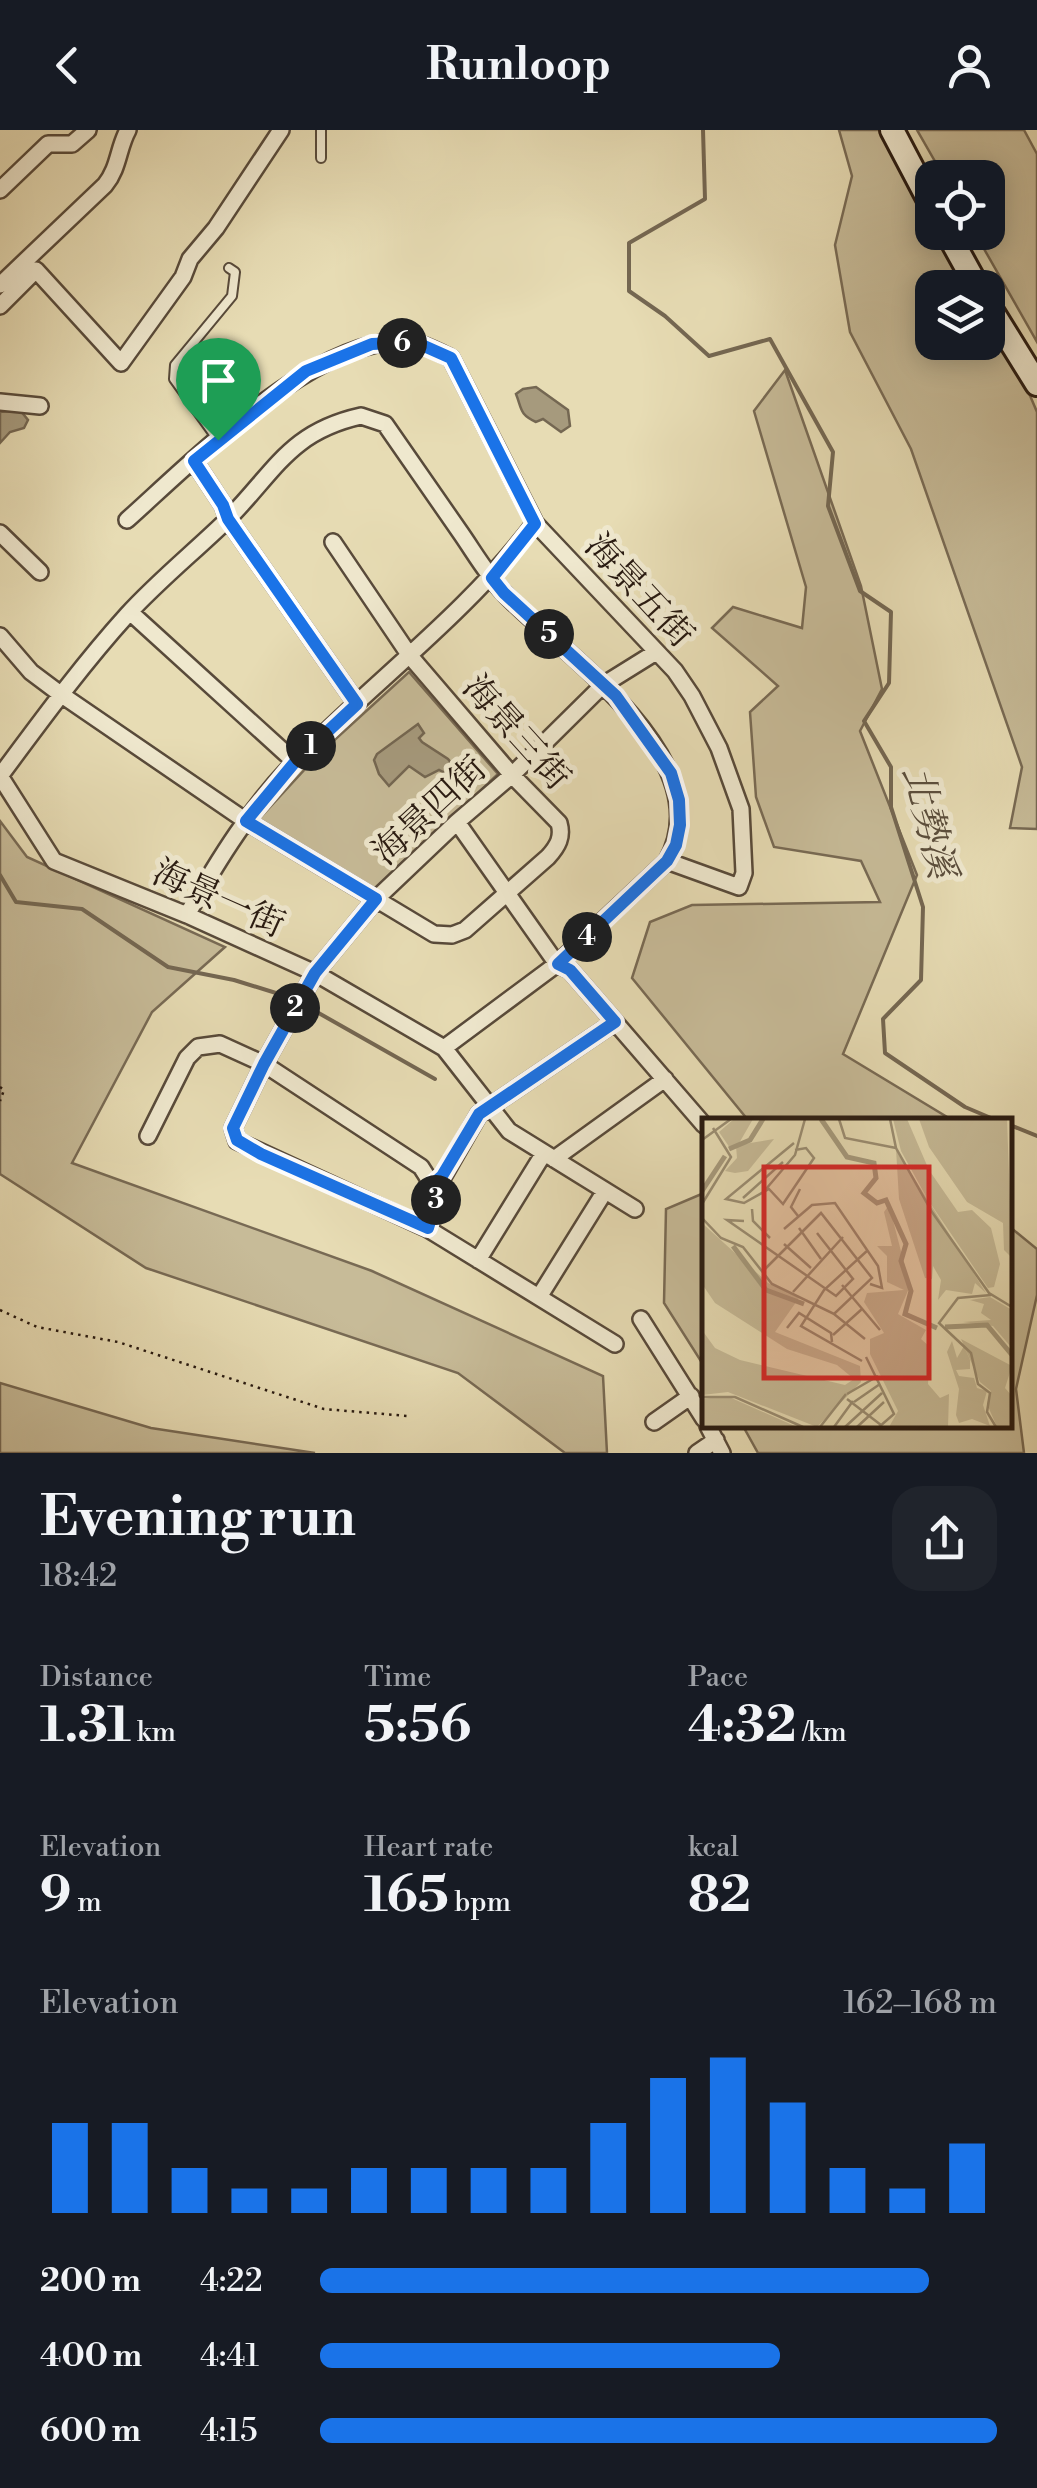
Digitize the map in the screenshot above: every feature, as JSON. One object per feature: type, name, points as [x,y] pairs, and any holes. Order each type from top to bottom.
[{"type":"street","points":[[0,190],[48,144],[72,144],[88,130]]},
{"type":"street","points":[[0,284],[114,174],[119,146],[128,130]]},
{"type":"street","points":[[0,306],[36,270],[121,362],[183,277],[190,259],[216,228],[280,130]]},
{"type":"street","points":[[892,130],[915,174]]},
{"type":"street","points":[[1005,332],[1037,384]]},
{"type":"street","name":"海景五街","points":[[127,520],[218,440],[306,371],[372,344],[415,342],[451,358],[535,524],[676,670],[719,748],[742,816],[744,874],[740,887],[667,861]]},
{"type":"street","points":[[0,402],[40,406]]},
{"type":"street","name":"海景一街","points":[[444,1048],[315,973],[54,861],[0,776],[59,693],[130,612],[228,519],[300,440],[332,422],[361,416],[385,424],[504,593],[616,696],[671,773],[679,800],[680,825],[676,845],[667,861]]},
{"type":"street","points":[[194,461],[228,519],[357,704]]},
{"type":"street","points":[[187,915],[246,821],[295,762],[492,578],[535,524]]},
{"type":"street","points":[[0,533],[40,572]]},
{"type":"street","name":"海景三街","points":[[0,636],[31,672],[246,821],[434,934],[452,935],[465,930],[558,846],[562,832],[559,823],[512,775],[410,656],[333,542]]},
{"type":"street","points":[[130,612],[295,762]]},
{"type":"street","name":"海景四街","points":[[615,1344],[428,1228],[237,1140],[233,1128],[315,973],[376,899],[512,775],[603,685],[656,652]]},
{"type":"street","points":[[457,822],[558,964],[570,970],[702,1123]]},
{"type":"street","points":[[635,1209],[508,1130],[444,1048],[558,964],[667,861]]},
{"type":"street","points":[[433,1184],[442,1176],[479,1114],[615,1022]]},
{"type":"street","points":[[148,1136],[187,1058],[198,1048],[220,1044],[264,1064],[422,1167],[437,1198],[428,1228]]},
{"type":"street","points":[[478,1260],[549,1156],[665,1079]]},
{"type":"street","points":[[539,1297],[604,1190]]},
{"type":"street","points":[[641,1319],[702,1415]]},
{"type":"street","points":[[654,1422],[691,1396]]},
{"type":"street","points":[[697,1453],[713,1434]]},
{"type":"lane","points":[[320,130],[321,158]]},
{"type":"lane","points":[[218,440],[174,379],[175,365],[232,296],[235,272],[228,268]]},
{"type":"path","points":[[0,1086],[4,1090],[0,1101]]},
{"type":"path","points":[[0,1310],[38,1327],[118,1342],[324,1409],[408,1416]]},
{"type":"shaded area","points":[[839,130],[887,130],[915,182],[915,250],[953,250],[964,270],[915,270],[915,360],[1005,360],[1005,342],[1037,412],[1037,829],[1010,828],[1022,767],[911,449],[850,332],[835,245],[852,176]]},
{"type":"shaded area","points":[[917,130],[1024,130],[1037,154],[1037,342],[1005,286],[1005,270],[996,270],[985,250],[1005,250],[1005,160],[934,160]]},
{"type":"shaded area","points":[[785,370],[861,586],[882,689],[860,731],[917,875],[843,1054],[949,1118],[746,1118],[632,978],[650,922],[692,905],[880,902],[861,861],[774,847],[756,797],[750,712],[778,686],[712,628],[733,607],[802,628],[806,587],[754,411]]},
{"type":"shaded area","points":[[536,387],[568,410],[570,426],[561,432],[543,419],[536,422],[524,414],[516,394]]},
{"type":"shaded area","points":[[20,410],[28,420],[24,428],[10,432],[0,443],[0,412]]},
{"type":"shaded area","points":[[409,672],[498,774],[374,892],[259,819],[318,755]]},
{"type":"shaded area","points":[[418,724],[424,733],[419,738],[422,742],[456,769],[451,776],[439,770],[425,777],[409,766],[389,786],[374,760]]},
{"type":"shaded area","points":[[0,821],[27,857],[225,947],[152,1012],[72,1163],[372,1271],[603,1376],[607,1453],[565,1453],[458,1373],[146,1268],[0,1174]]},
{"type":"shaded area","points":[[702,1194],[702,1363],[664,1303],[666,1209]]},
{"type":"shaded area","points":[[1012,1229],[1037,1249],[1037,1295],[1016,1389],[1024,1453],[758,1453],[744,1428],[1012,1428]]},
{"type":"shaded area","points":[[0,1383],[151,1428],[315,1453],[0,1453]]},
{"type":"waterway","name":"北勢溪","points":[[703,130],[705,199],[629,243],[629,291],[665,316],[709,356],[770,339],[833,452],[828,506],[860,591],[891,612],[889,683],[864,721],[891,767],[891,807],[923,907],[921,980],[883,1019],[885,1053],[965,1107],[991,1118]]},
{"type":"waterway","points":[[0,875],[16,902],[82,909],[168,967],[234,980],[292,998]]},
{"type":"waterway","points":[[308,1007],[435,1079]]},
{"type":"waterway","name":"北勢溪","points":[[1012,1126],[1037,1136]]},
{"type":"route","points":[[415,342],[451,358],[535,524],[492,578],[616,696],[671,773],[679,800],[680,825],[676,845],[667,861],[558,964],[570,970],[615,1022],[479,1114],[442,1176],[433,1184],[437,1198],[428,1228],[261,1154],[237,1140],[233,1128],[315,973],[376,899],[246,821],[295,762],[357,704],[228,519],[194,461],[218,440],[306,371],[372,344],[415,342]]}]
